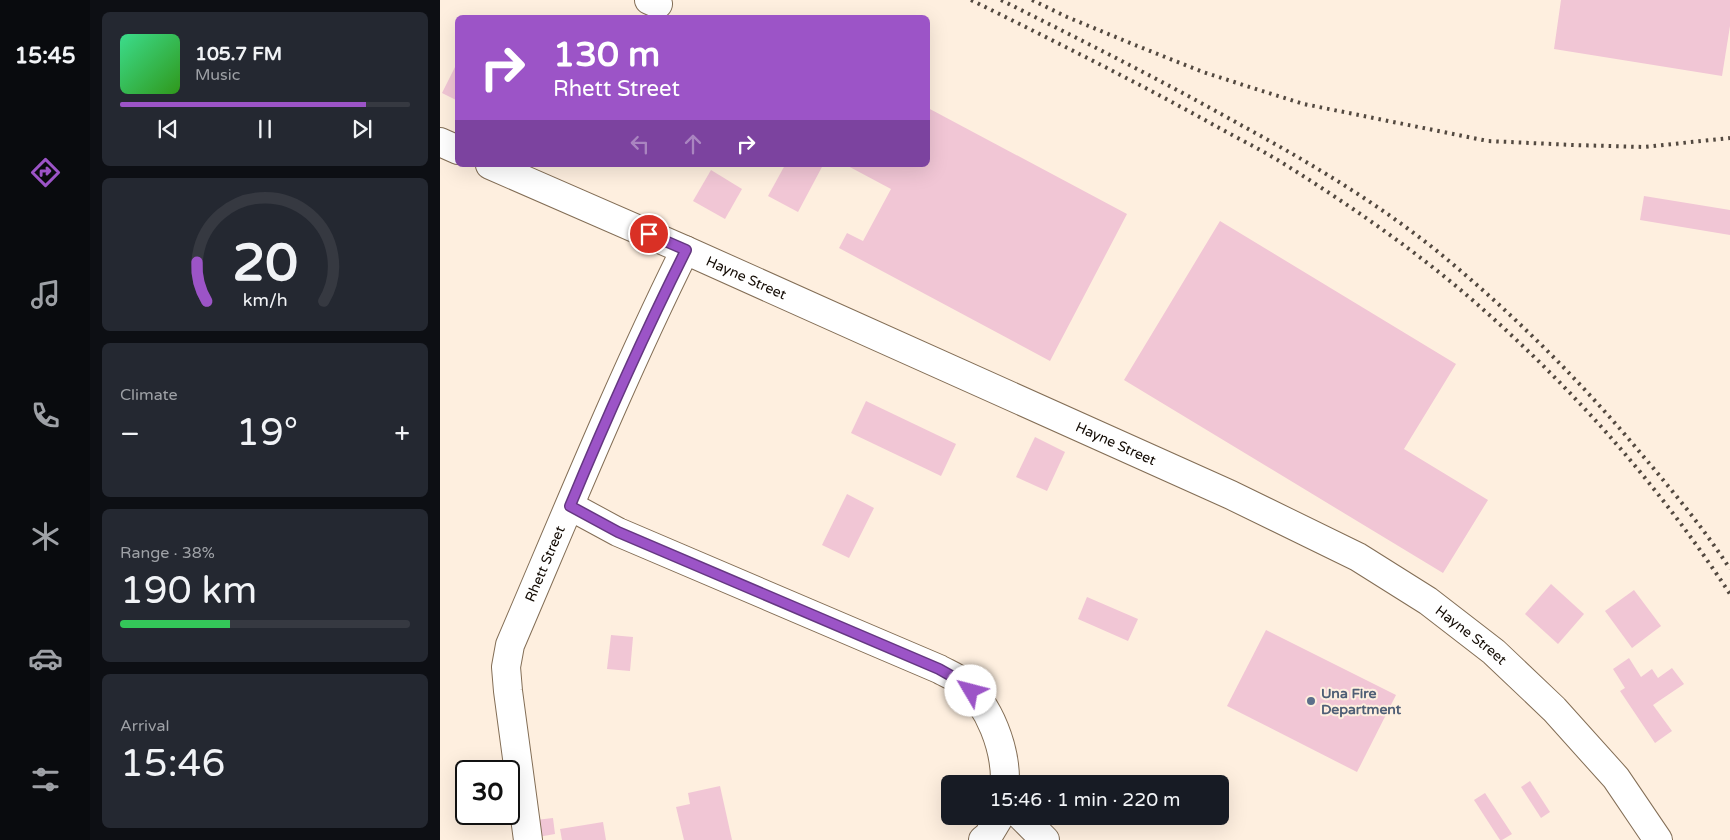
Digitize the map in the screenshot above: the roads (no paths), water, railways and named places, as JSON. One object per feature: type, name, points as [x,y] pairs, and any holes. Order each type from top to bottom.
[{"type":"street","points":[[440,142],[455,149]]},
{"type":"street","name":"Hayne Street","points":[[495,167],[686,250],[1231,495],[1358,557],[1428,601],[1494,652],[1554,709],[1616,778],[1658,840]]},
{"type":"street","name":"Rhett Street","points":[[528,840],[508,691],[506,668],[510,645],[608,416],[658,305],[686,250]]},
{"type":"street","points":[[570,506],[618,532],[930,665],[962,682],[980,699],[992,720],[1000,744],[1004,775]]},
{"type":"street","points":[[983,840],[988,836],[995,825]]},
{"type":"street","points":[[1030,825],[1046,840]]},
{"type":"railway","points":[[971,0],[1122,76],[1270,156],[1315,183],[1415,254],[1486,312],[1554,376],[1586,410],[1676,518],[1730,594]]},
{"type":"railway","points":[[1001,0],[1151,76],[1290,153],[1341,183],[1414,233],[1491,297],[1567,371],[1615,423],[1674,493],[1730,569]]},
{"type":"railway","points":[[1032,0],[1067,17],[1203,72],[1304,104],[1488,141],[1644,147],[1730,138]]},
{"type":"place","name":"Una Fire Department","points":[[1311,701]]}]
